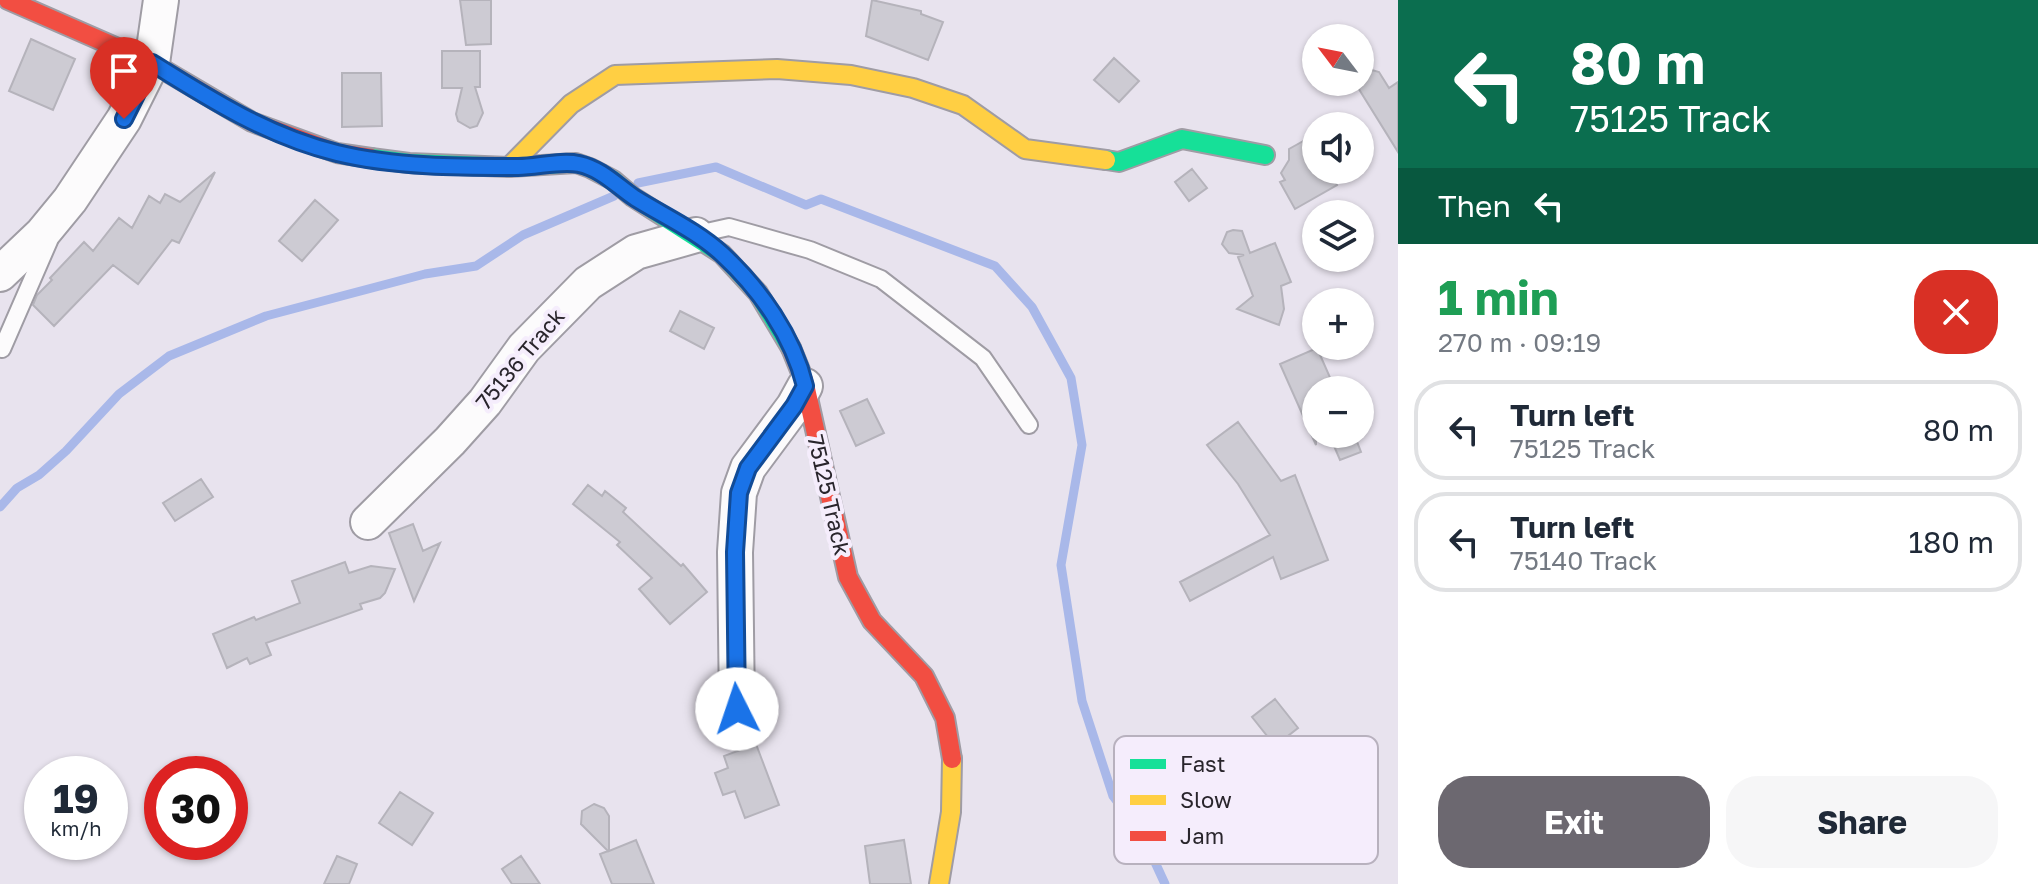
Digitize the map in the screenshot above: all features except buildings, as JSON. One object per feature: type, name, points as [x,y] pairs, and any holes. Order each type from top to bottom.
[{"type":"street","name":"75125 Track","points":[[8,0],[152,63],[252,122],[337,153],[409,163],[509,167],[576,163],[613,180],[633,197],[722,254],[758,293],[787,337],[805,386],[848,577],[872,621],[924,676],[945,718],[954,770],[951,812],[939,884]]},
{"type":"street","points":[[0,274],[42,234],[104,154],[152,63],[161,0]]},
{"type":"street","points":[[509,167],[567,109],[615,75],[777,69],[851,75],[913,88],[963,105],[1025,149],[1119,162],[1182,139],[1265,155]]},
{"type":"street","name":"75136 Track","points":[[368,522],[415,472],[450,441],[485,402],[524,348],[588,283],[636,252],[696,235]]},
{"type":"street","points":[[737,709],[735,552],[739,493],[748,468],[805,386]]},
{"type":"lane","points":[[2,349],[34,273],[70,200]]},
{"type":"lane","points":[[696,235],[729,227],[810,250],[881,279],[983,358],[1029,425]]},
{"type":"waterway","points":[[638,183],[716,167],[806,205],[821,199],[995,266],[1032,307],[1071,378],[1082,445],[1061,565],[1082,701],[1114,797]]},
{"type":"waterway","points":[[0,507],[17,488],[39,475],[66,451],[119,394],[169,356],[266,316],[425,274],[476,266],[523,235],[614,196]]},
{"type":"waterway","points":[[1156,864],[1165,884]]},
{"type":"traffic: fast","points":[[1106,160],[1119,162],[1182,139],[1265,155]]},
{"type":"traffic: fast","points":[[371,158],[409,163],[509,167],[576,163],[590,168],[613,180],[633,197],[722,254],[758,293],[791,348]]},
{"type":"traffic: slow","points":[[509,167],[571,104],[615,75],[777,69],[851,75],[913,88],[963,105],[1025,149],[1106,160]]},
{"type":"traffic: slow","points":[[939,884],[951,812],[952,759]]},
{"type":"traffic: jam","points":[[8,0],[152,63],[252,122],[337,153],[371,158]]},
{"type":"traffic: jam","points":[[791,348],[804,380],[848,577],[872,621],[924,676],[945,718],[952,759]]},
{"type":"route","points":[[124,119],[152,63],[230,112],[275,133],[337,153],[409,163],[531,167],[576,163],[613,180],[633,197],[722,254],[758,293],[787,337],[805,386],[748,468],[739,493],[735,518],[737,599],[734,662],[737,709]]}]
